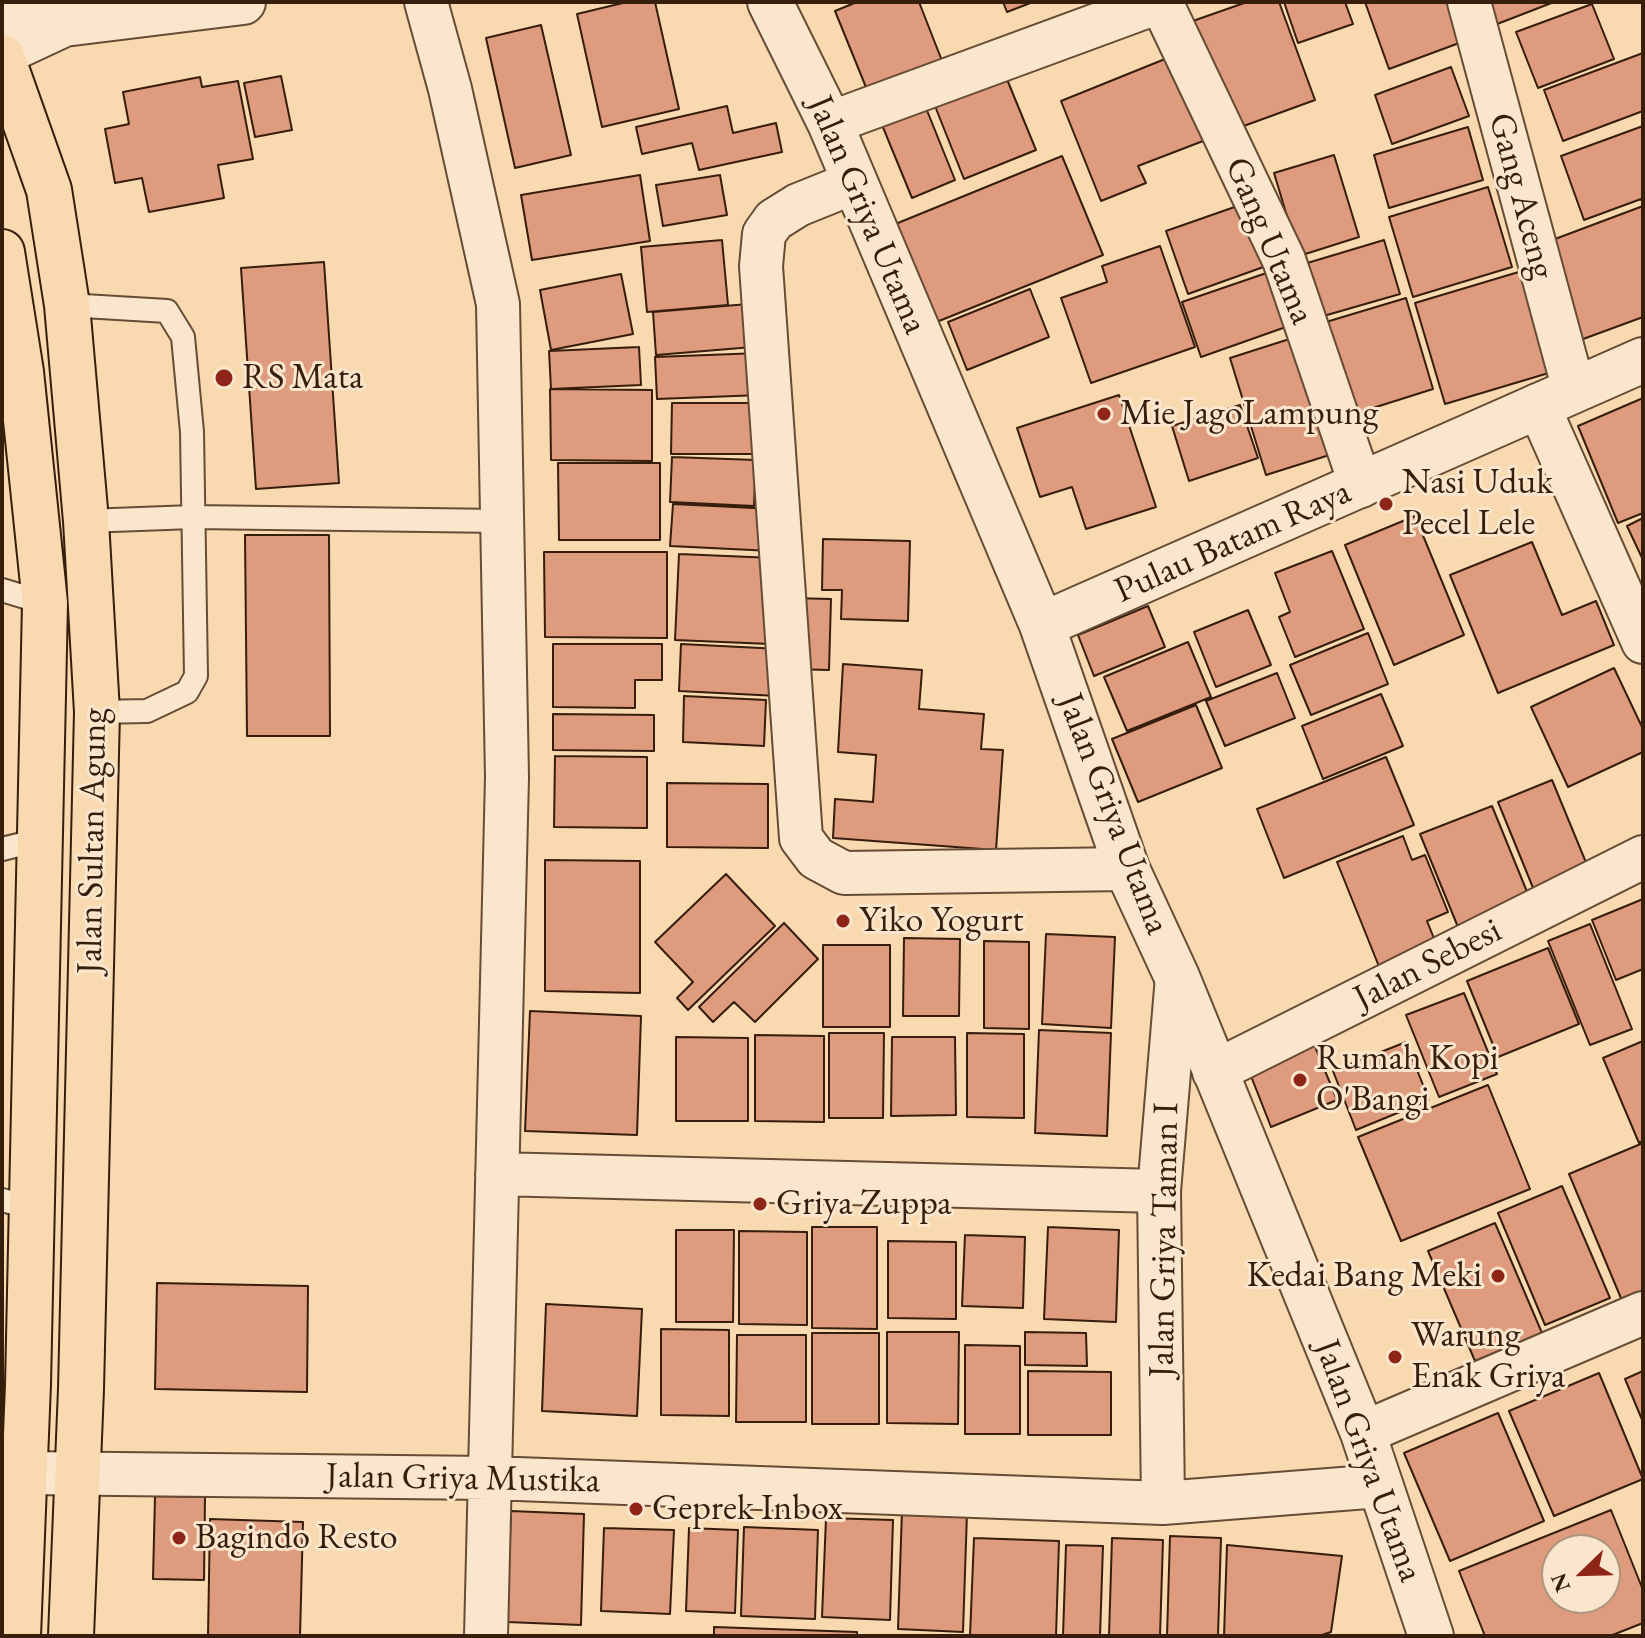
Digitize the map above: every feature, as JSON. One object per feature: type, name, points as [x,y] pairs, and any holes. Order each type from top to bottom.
[{"type":"main road","name":"Jalan Sultan Agung","points":[[2,55],[49,190],[67,305],[86,521],[97,712],[71,1636]]},
{"type":"main road","name":"Jalan Sultan Agung","points":[[2,252],[21,372],[45,603],[21,844],[17,1204],[24,1473],[18,1636]]},
{"type":"street","points":[[2,55],[64,24],[105,9],[243,2]]},
{"type":"street","points":[[426,2],[450,89],[498,304],[507,777],[486,1636]]},
{"type":"street","name":"Jalan Griya Utama","points":[[770,2],[830,123],[1042,625],[1127,869],[1177,977],[1363,1433],[1431,1636]]},
{"type":"street","points":[[830,123],[1160,2]]},
{"type":"street","name":"Gang Utama","points":[[1160,2],[1284,260],[1361,486]]},
{"type":"street","name":"Gang Aceng","points":[[1469,2],[1556,398]]},
{"type":"street","points":[[2,14],[64,24]]},
{"type":"street","points":[[855,182],[798,205],[774,220],[764,234],[761,266],[801,838],[816,858],[844,873],[1127,869]]},
{"type":"street","name":"Pulau Batam Raya","points":[[1042,625],[1643,360]]},
{"type":"street","points":[[1556,398],[1643,642]]},
{"type":"street","name":"Jalan Sebesi","points":[[1214,1072],[1643,857]]},
{"type":"street","name":"Jalan Griya Taman I","points":[[1163,1503],[1159,1191],[1177,977]]},
{"type":"street","points":[[497,1174],[1159,1191]]},
{"type":"street","points":[[1363,1433],[1643,1313]]},
{"type":"street","name":"Jalan Griya Mustika","points":[[24,1473],[490,1478],[1163,1503],[1380,1486]]},
{"type":"lane","points":[[67,305],[167,311],[183,337],[192,432],[196,676],[187,692],[147,711],[97,712]]},
{"type":"lane","points":[[86,521],[193,517],[502,521]]},
{"type":"lane","points":[[2,590],[45,603]]},
{"type":"building","points":[[627,2],[655,2],[679,109],[602,127],[577,14]]},
{"type":"building","points":[[857,2],[919,2],[946,71],[872,102],[835,11]]},
{"type":"building","points":[[1003,2],[1033,2],[1007,12]]},
{"type":"building","points":[[1247,2],[1279,2],[1315,100],[1230,131],[1190,22]]},
{"type":"building","points":[[1284,2],[1345,2],[1353,24],[1298,43]]},
{"type":"building","points":[[1365,2],[1457,2],[1470,39],[1389,69]]},
{"type":"building","points":[[1483,2],[1554,2],[1492,26]]},
{"type":"building","points":[[1592,4],[1614,59],[1538,88],[1516,32]]},
{"type":"building","points":[[541,25],[571,155],[515,168],[486,38]]},
{"type":"building","points":[[1643,53],[1643,111],[1563,141],[1544,90]]},
{"type":"building","points":[[1170,57],[1203,141],[1138,166],[1146,183],[1101,201],[1061,101]]},
{"type":"building","points":[[1451,67],[1469,116],[1392,144],[1375,95]]},
{"type":"building","points":[[1004,72],[1036,150],[964,179],[933,101]]},
{"type":"building","points":[[281,76],[292,130],[255,137],[244,83]]},
{"type":"building","points":[[200,77],[202,87],[238,81],[253,159],[218,165],[224,198],[149,212],[142,178],[115,183],[105,129],[129,124],[123,92]]},
{"type":"building","points":[[924,103],[955,180],[912,198],[880,120]]},
{"type":"building","points":[[727,106],[733,133],[776,123],[782,152],[699,170],[692,143],[642,154],[636,127]]},
{"type":"building","points":[[1643,126],[1643,203],[1641,199],[1584,220],[1561,156]]},
{"type":"building","points":[[1468,127],[1483,180],[1389,208],[1374,155]]},
{"type":"building","points":[[1334,155],[1359,237],[1299,256],[1274,173]]},
{"type":"building","points":[[1062,156],[1103,255],[934,323],[893,225]]},
{"type":"building","points":[[640,175],[650,241],[532,260],[521,195]]},
{"type":"building","points":[[720,175],[727,215],[663,226],[656,185]]},
{"type":"building","points":[[1488,187],[1512,267],[1413,297],[1389,217]]},
{"type":"building","points":[[1246,203],[1269,265],[1188,294],[1166,231]]},
{"type":"building","points":[[1643,206],[1643,317],[1575,342],[1539,245]]},
{"type":"building","points":[[722,240],[728,305],[647,312],[641,247]]},
{"type":"building","points":[[1384,240],[1400,294],[1320,317],[1304,264]]},
{"type":"building","points":[[1160,246],[1195,347],[1091,383],[1061,298],[1107,282],[1102,266]]},
{"type":"building","points":[[324,262],[339,483],[256,489],[241,268]]},
{"type":"building","points":[[1281,268],[1300,322],[1201,357],[1182,302]]},
{"type":"building","points":[[1522,271],[1552,372],[1445,404],[1415,303]]},
{"type":"building","points":[[621,274],[633,334],[551,350],[540,290]]},
{"type":"building","points":[[1030,289],[1049,337],[967,370],[948,322]]},
{"type":"building","points":[[1406,298],[1433,389],[1354,414],[1326,322]]},
{"type":"building","points":[[760,303],[765,346],[656,355],[653,312]]},
{"type":"building","points":[[1302,335],[1339,452],[1266,475],[1230,358]]},
{"type":"building","points":[[639,347],[641,385],[551,389],[549,351]]},
{"type":"building","points":[[760,353],[761,395],[657,399],[655,357]]},
{"type":"building","points":[[550,389],[652,390],[652,461],[551,460]]},
{"type":"building","points":[[1119,395],[1156,507],[1086,529],[1072,487],[1040,497],[1017,428]]},
{"type":"building","points":[[1643,398],[1643,513],[1618,523],[1578,426]]},
{"type":"building","points":[[672,403],[758,403],[758,454],[671,454]]},
{"type":"building","points":[[1240,405],[1258,458],[1189,481],[1172,426]]},
{"type":"building","points":[[672,457],[756,460],[754,506],[670,502]]},
{"type":"building","points":[[558,463],[660,463],[660,540],[559,540]]},
{"type":"building","points":[[673,504],[774,509],[772,551],[670,546]]},
{"type":"building","points":[[1415,516],[1464,635],[1394,665],[1345,545]]},
{"type":"building","points":[[1643,518],[1643,560],[1627,526]]},
{"type":"building","points":[[245,535],[329,535],[330,736],[247,736]]},
{"type":"building","points":[[823,539],[910,541],[908,621],[841,619],[842,590],[822,590]]},
{"type":"building","points":[[1532,542],[1562,615],[1596,601],[1614,645],[1498,693],[1450,575]]},
{"type":"building","points":[[1332,551],[1364,629],[1295,657],[1279,617],[1290,612],[1275,573]]},
{"type":"building","points":[[544,552],[667,552],[667,638],[545,637]]},
{"type":"building","points":[[679,554],[774,558],[770,644],[675,640]]},
{"type":"building","points":[[791,598],[831,599],[829,670],[789,669]]},
{"type":"building","points":[[1148,606],[1165,647],[1094,676],[1078,635]]},
{"type":"building","points":[[1248,610],[1271,665],[1216,687],[1194,632]]},
{"type":"building","points":[[1368,633],[1388,684],[1311,715],[1290,665]]},
{"type":"building","points":[[1188,642],[1211,697],[1127,731],[1104,677]]},
{"type":"building","points":[[553,644],[662,644],[662,680],[635,680],[635,708],[553,707]]},
{"type":"building","points":[[681,644],[780,649],[778,696],[679,691]]},
{"type":"building","points":[[843,664],[922,670],[919,709],[984,714],[981,749],[1003,750],[996,850],[833,838],[835,799],[873,802],[876,755],[838,752]]},
{"type":"building","points":[[1614,668],[1643,729],[1643,752],[1568,787],[1531,707]]},
{"type":"building","points":[[1277,673],[1295,718],[1225,746],[1206,701]]},
{"type":"building","points":[[1381,694],[1403,746],[1323,779],[1302,726]]},
{"type":"building","points":[[684,696],[766,700],[764,746],[683,742]]},
{"type":"building","points":[[1196,705],[1222,768],[1138,802],[1112,739]]},
{"type":"building","points":[[553,714],[654,715],[654,751],[553,750]]},
{"type":"building","points":[[555,756],[647,757],[647,828],[554,827]]},
{"type":"building","points":[[1386,757],[1414,825],[1284,878],[1257,809]]},
{"type":"building","points":[[1552,780],[1592,877],[1538,900],[1498,802]]},
{"type":"building","points":[[667,783],[768,784],[768,848],[667,847]]},
{"type":"building","points":[[1492,806],[1532,904],[1460,932],[1420,834]]},
{"type":"building","points":[[1403,836],[1412,860],[1425,855],[1448,912],[1427,921],[1439,951],[1382,974],[1337,862]]},
{"type":"building","points":[[545,860],[640,861],[640,993],[545,991]]},
{"type":"building","points":[[726,874],[775,926],[688,1010],[677,998],[693,982],[655,942]]},
{"type":"building","points":[[1643,899],[1643,969],[1616,980],[1592,920]]},
{"type":"building","points":[[784,923],[818,959],[755,1022],[734,1002],[713,1022],[699,1007]]},
{"type":"building","points":[[1590,924],[1632,1029],[1590,1045],[1548,941]]},
{"type":"building","points":[[1046,934],[1115,937],[1111,1028],[1042,1024]]},
{"type":"building","points":[[904,938],[960,939],[959,1016],[903,1016]]},
{"type":"building","points":[[984,941],[1029,942],[1029,1029],[984,1028]]},
{"type":"building","points":[[823,945],[890,945],[890,1027],[823,1027]]},
{"type":"building","points":[[1548,948],[1579,1024],[1498,1057],[1467,981]]},
{"type":"building","points":[[1464,993],[1497,1074],[1439,1097],[1406,1015]]},
{"type":"building","points":[[530,1011],[641,1016],[637,1135],[525,1131]]},
{"type":"building","points":[[1039,1030],[1111,1033],[1107,1136],[1035,1133]]},
{"type":"building","points":[[829,1033],[884,1033],[883,1118],[829,1118]]},
{"type":"building","points":[[967,1033],[1024,1034],[1024,1118],[967,1117]]},
{"type":"building","points":[[755,1035],[824,1036],[824,1122],[755,1121]]},
{"type":"building","points":[[676,1037],[748,1038],[748,1121],[676,1121]]},
{"type":"building","points":[[892,1037],[955,1037],[956,1115],[891,1116]]},
{"type":"building","points":[[1643,1041],[1643,1141],[1639,1143],[1603,1058]]},
{"type":"building","points":[[1406,1042],[1429,1100],[1356,1130],[1333,1071]]},
{"type":"building","points":[[1314,1044],[1337,1100],[1271,1127],[1249,1071]]},
{"type":"building","points":[[1488,1085],[1530,1189],[1401,1241],[1358,1137]]},
{"type":"building","points":[[1643,1143],[1643,1294],[1623,1303],[1569,1174]]},
{"type":"building","points":[[1562,1186],[1610,1298],[1545,1325],[1498,1213]]},
{"type":"building","points":[[1495,1223],[1542,1333],[1475,1361],[1428,1251]]},
{"type":"building","points":[[812,1227],[877,1227],[877,1329],[812,1328]]},
{"type":"building","points":[[1048,1227],[1119,1230],[1116,1322],[1044,1319]]},
{"type":"building","points":[[676,1230],[734,1230],[733,1322],[676,1322]]},
{"type":"building","points":[[739,1231],[807,1232],[807,1325],[739,1324]]},
{"type":"building","points":[[965,1235],[1025,1237],[1023,1308],[962,1306]]},
{"type":"building","points":[[888,1241],[956,1242],[956,1319],[888,1318]]},
{"type":"building","points":[[157,1283],[308,1286],[307,1392],[155,1389]]},
{"type":"building","points":[[546,1304],[642,1309],[637,1416],[542,1411]]},
{"type":"building","points":[[661,1329],[729,1330],[729,1416],[661,1415]]},
{"type":"building","points":[[887,1332],[959,1332],[958,1424],[887,1423]]},
{"type":"building","points":[[1025,1332],[1086,1333],[1087,1366],[1025,1365]]},
{"type":"building","points":[[812,1333],[879,1333],[879,1424],[812,1424]]},
{"type":"building","points":[[737,1335],[806,1335],[806,1422],[736,1422]]},
{"type":"building","points":[[965,1345],[1020,1346],[1020,1434],[965,1434]]},
{"type":"building","points":[[1028,1371],[1111,1372],[1111,1435],[1028,1435]]},
{"type":"building","points":[[1643,1371],[1643,1422],[1625,1379]]},
{"type":"building","points":[[1599,1373],[1643,1479],[1554,1516],[1509,1411]]},
{"type":"building","points":[[1498,1413],[1544,1521],[1450,1561],[1404,1453]]},
{"type":"building","name":"Bagindo Resto","points":[[155,1496],[205,1497],[204,1580],[153,1579]]},
{"type":"building","points":[[902,1510],[967,1513],[963,1632],[898,1629]]},
{"type":"building","points":[[1611,1510],[1621,1534],[1551,1534]]},
{"type":"building","points":[[511,1511],[584,1514],[581,1625],[507,1622]]},
{"type":"building","points":[[826,1518],[893,1520],[890,1620],[822,1617]]},
{"type":"building","points":[[210,1519],[303,1522],[300,1636],[208,1636]]},
{"type":"building","points":[[744,1527],[818,1530],[815,1619],[741,1616]]},
{"type":"building","points":[[604,1528],[674,1530],[670,1614],[601,1611]]},
{"type":"building","points":[[689,1528],[738,1530],[735,1613],[686,1611]]},
{"type":"building","points":[[1621,1535],[1643,1590],[1643,1623],[1610,1636],[1485,1636],[1459,1571],[1541,1538],[1541,1614],[1621,1614]]},
{"type":"building","points":[[1170,1536],[1221,1538],[1218,1636],[1167,1636]]},
{"type":"building","points":[[974,1538],[1059,1541],[1056,1636],[970,1636]]},
{"type":"building","points":[[1112,1538],[1163,1540],[1160,1636],[1109,1636]]},
{"type":"building","points":[[1066,1545],[1103,1546],[1100,1636],[1063,1636]]},
{"type":"building","points":[[1227,1545],[1342,1556],[1331,1632],[1319,1636],[1224,1636]]},
{"type":"building","points":[[714,1627],[857,1632],[857,1636],[714,1636]]},
{"type":"place","name":"RS Mata","points":[[224,378]]},
{"type":"place","name":"Mie JagoLampung","points":[[1104,414]]},
{"type":"place","name":"Nasi Uduk Pecel Lele","points":[[1386,504]]},
{"type":"place","name":"Yiko Yogurt","points":[[843,921]]},
{"type":"place","name":"Rumah Kopi O'Bangi","points":[[1300,1080]]},
{"type":"place","name":"Griya Zuppa","points":[[760,1204]]},
{"type":"place","name":"Kedai Bang Meki","points":[[1498,1276]]},
{"type":"place","name":"Warung Enak Griya","points":[[1395,1357]]},
{"type":"place","name":"Geprek Inbox","points":[[636,1509]]},
{"type":"place","name":"Bagindo Resto","points":[[179,1538]]}]
